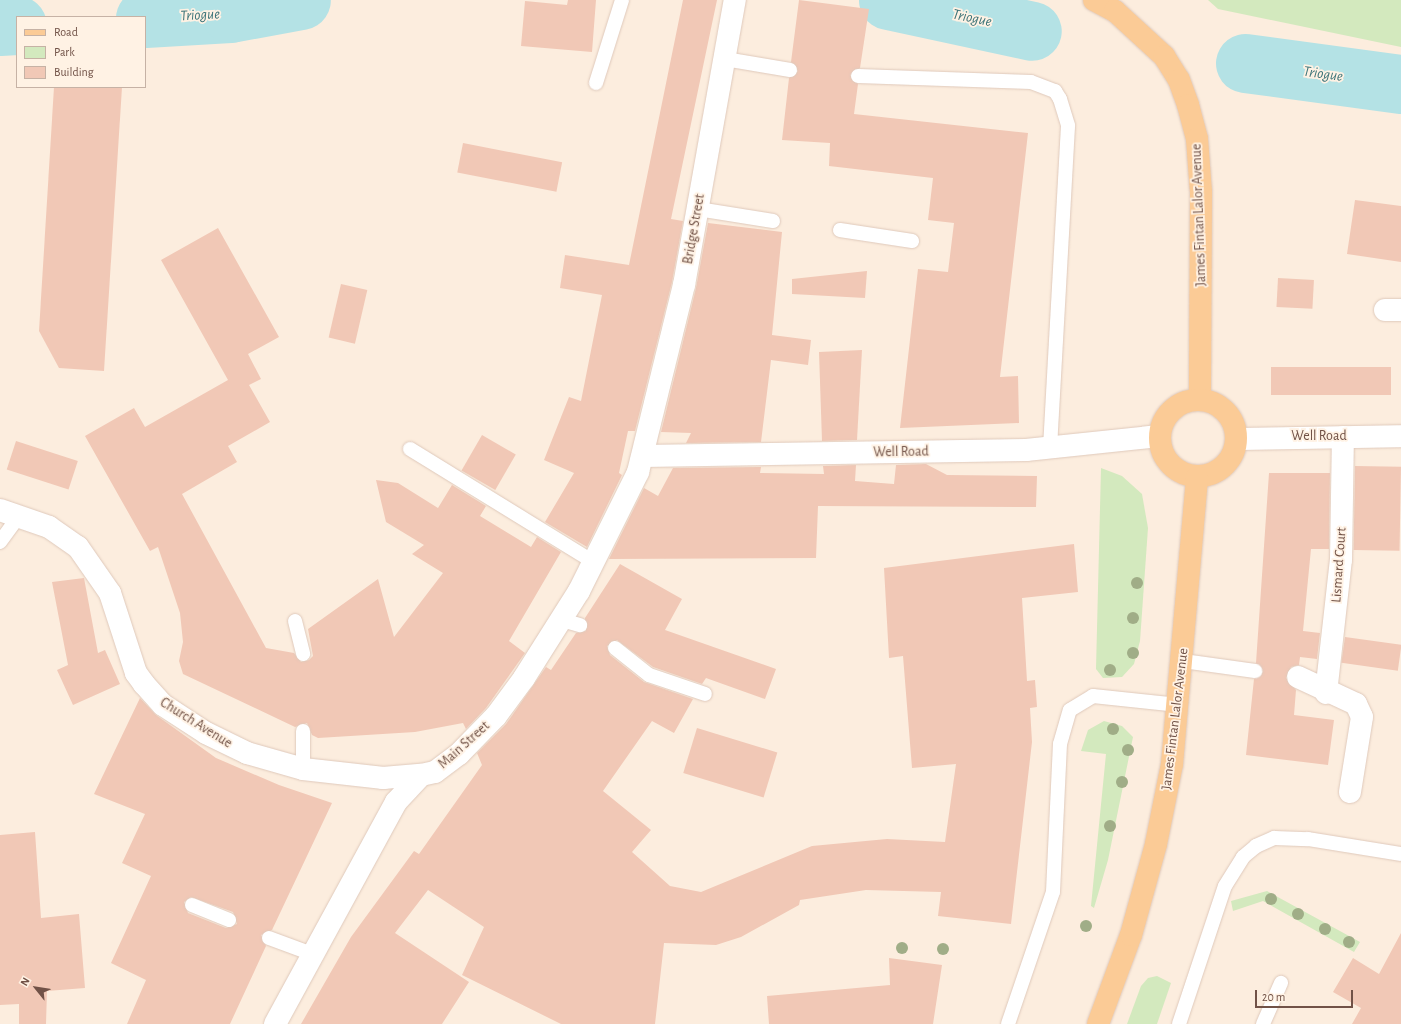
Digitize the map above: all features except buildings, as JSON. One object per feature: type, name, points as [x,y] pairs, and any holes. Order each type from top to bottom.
[{"type":"main road","name":"James Fintan Lalor Avenue","points":[[1094,0],[1116,11],[1164,56],[1179,80],[1192,118],[1197,139],[1201,192],[1200,399]]},
{"type":"main road","points":[[1200,399],[1213,402],[1227,412],[1234,424],[1237,440],[1234,452],[1224,466],[1212,474],[1197,477],[1171,466],[1163,455],[1159,436],[1161,423],[1170,410],[1181,402],[1200,399]]},
{"type":"main road","name":"James Fintan Lalor Avenue","points":[[1098,1024],[1131,936],[1156,844],[1172,764],[1183,661],[1197,477]]},
{"type":"street","name":"Bridge Street","points":[[643,456],[666,366],[698,209],[735,0]]},
{"type":"street","name":"Well Road","points":[[643,456],[1026,450],[1050,449],[1159,436]]},
{"type":"street","name":"Well Road","points":[[1237,440],[1401,436]]},
{"type":"street","name":"Lismard Court","points":[[1326,693],[1341,560],[1343,437]]},
{"type":"street","name":"Main Street","points":[[275,1024],[315,955],[396,802],[421,775],[435,772],[451,761],[496,716],[571,623],[594,562],[643,456]]},
{"type":"street","name":"Church Avenue","points":[[10,513],[62,533],[94,566],[121,620],[136,673],[153,696],[224,742],[247,753],[303,769],[383,778],[421,775]]},
{"type":"street","points":[[1298,677],[1326,693],[1356,704],[1362,717],[1350,792]]},
{"type":"lane","points":[[596,83],[622,0]]},
{"type":"lane","points":[[725,59],[790,70]]},
{"type":"lane","points":[[858,76],[1031,82],[1055,91],[1060,99],[1068,126],[1050,449]]},
{"type":"lane","points":[[698,209],[773,221]]},
{"type":"lane","points":[[840,230],[912,241]]},
{"type":"lane","points":[[410,450],[594,562]]},
{"type":"lane","points":[[0,542],[10,513]]},
{"type":"lane","points":[[295,622],[303,654]]},
{"type":"lane","points":[[615,648],[648,675],[705,694]]},
{"type":"lane","points":[[1183,661],[1255,671]]},
{"type":"lane","points":[[1008,1024],[1053,892],[1060,744],[1070,710],[1093,696],[1179,705]]},
{"type":"lane","points":[[303,731],[303,769]]},
{"type":"lane","points":[[1180,1024],[1225,886],[1243,857],[1256,846],[1274,838],[1308,839],[1401,854]]},
{"type":"lane","points":[[192,905],[229,920]]},
{"type":"lane","points":[[269,938],[315,955]]},
{"type":"lane","points":[[1263,1024],[1281,983]]},
{"type":"green space","points":[[1208,0],[1401,0],[1401,47],[1218,9]]},
{"type":"green space","points":[[1101,468],[1122,476],[1142,494],[1148,528],[1140,641],[1134,664],[1122,677],[1103,678],[1096,669]]},
{"type":"green space","points":[[1104,721],[1122,726],[1133,737],[1108,860],[1094,908],[1091,906],[1106,754],[1081,751],[1088,730]]},
{"type":"green space","points":[[1267,891],[1360,942],[1354,952],[1263,901],[1233,911],[1231,901]]},
{"type":"green space","points":[[1157,976],[1171,983],[1157,1024],[1127,1024],[1141,986],[1148,978]]},
{"type":"waterway","name":"Triogue","points":[[146,18],[230,13],[301,0]]},
{"type":"waterway","name":"Triogue","points":[[888,0],[1032,31]]},
{"type":"waterway","name":"Triogue","points":[[0,26],[16,25]]},
{"type":"waterway","name":"Triogue","points":[[1245,63],[1401,84]]}]
